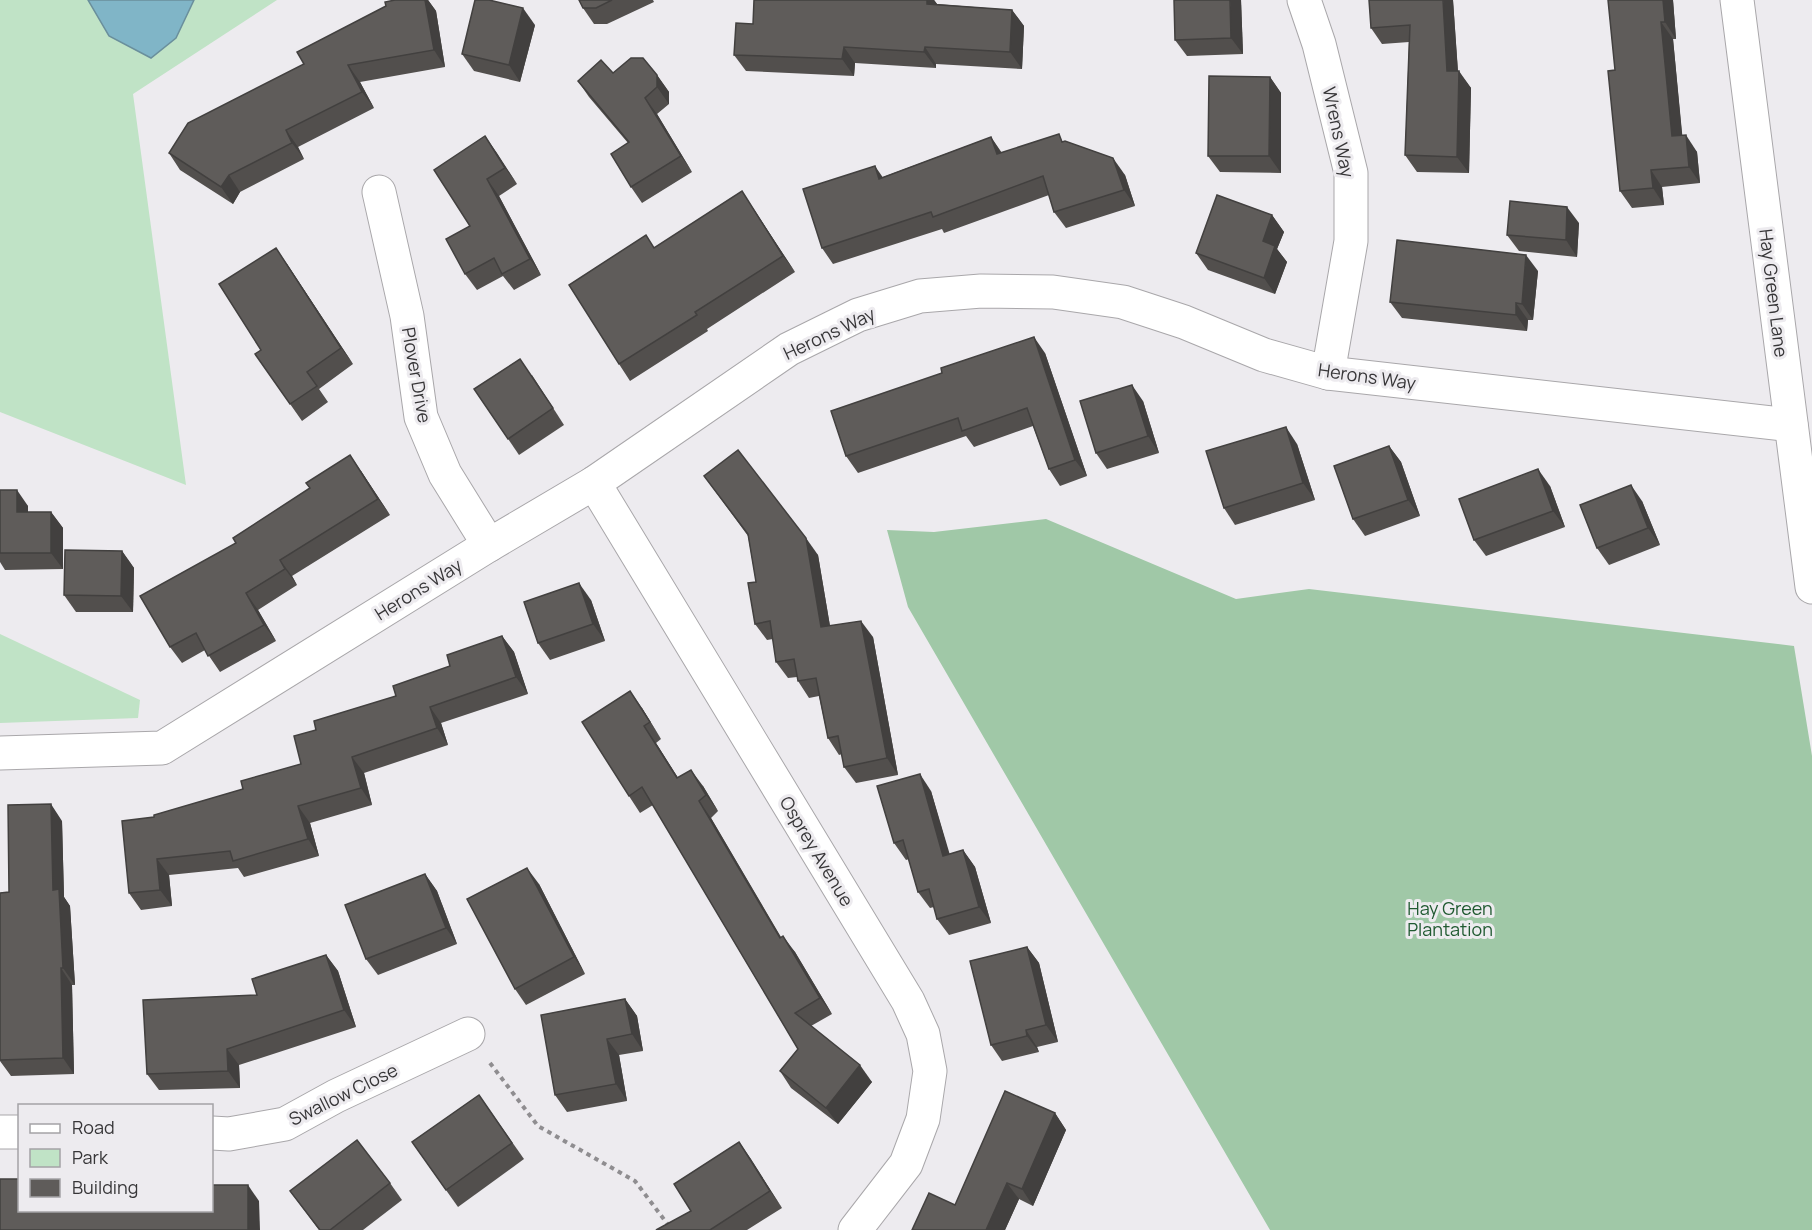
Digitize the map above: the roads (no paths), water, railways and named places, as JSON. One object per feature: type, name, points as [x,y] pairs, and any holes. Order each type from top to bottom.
[{"type":"street","name":"Wrens Way","points":[[1304,0],[1319,44],[1351,173],[1351,241],[1328,374]]},
{"type":"street","name":"Hay Green Lane","points":[[1737,0],[1812,587]]},
{"type":"street","name":"Plover Drive","points":[[379,192],[407,316],[421,417],[445,474],[489,545]]},
{"type":"street","name":"Herons Way","points":[[0,753],[162,748],[489,545],[594,483],[789,349],[858,315],[920,296],[981,291],[1053,292],[1124,302],[1184,322],[1264,355],[1328,374],[1791,425]]},
{"type":"street","name":"Osprey Avenue","points":[[594,483],[908,1001],[923,1034],[930,1071],[923,1119],[906,1164],[855,1230]]},
{"type":"street","name":"Swallow Close","points":[[213,1134],[229,1134],[285,1124],[336,1096],[468,1034]]},
{"type":"street","points":[[0,1132],[18,1132]]},
{"type":"water","points":[[88,0],[194,0],[176,38],[151,58],[109,36]]},
{"type":"park label","name":"Hay Green Plantation","points":[[1450,918]]}]
